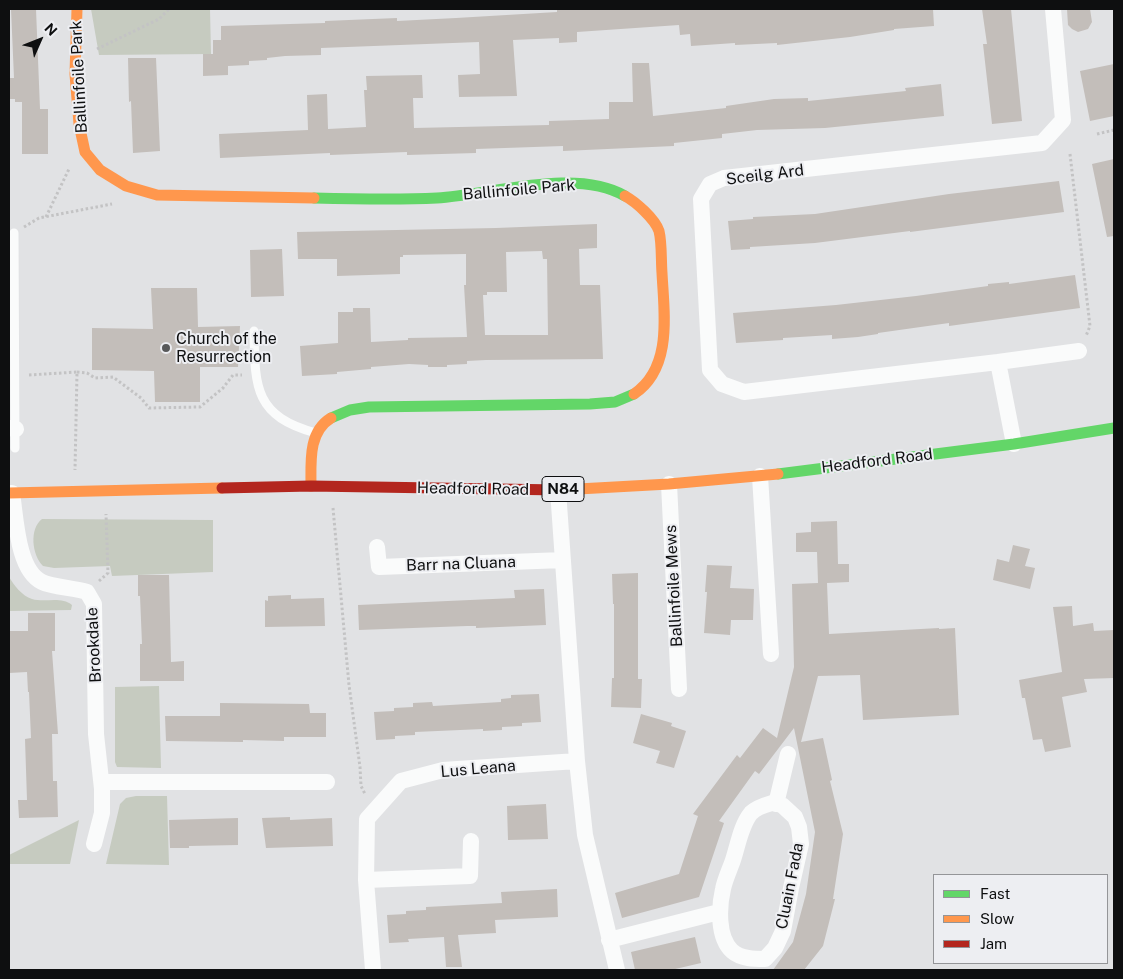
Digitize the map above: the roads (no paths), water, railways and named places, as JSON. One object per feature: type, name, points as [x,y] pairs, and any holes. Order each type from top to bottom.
[{"type":"street","name":"Ballinfoile Park","points":[[77,9],[76,58],[79,128],[85,153],[104,174],[124,187],[157,195],[392,200],[439,198],[563,184],[590,185],[606,188],[621,194],[640,206],[651,217],[659,231],[665,329],[664,342],[661,356],[654,372],[631,396],[614,403],[549,406],[369,407],[340,412],[322,423],[316,433]]},
{"type":"street","name":"Sceilg Ard","points":[[1053,9],[1063,120],[1042,143],[724,178],[710,184],[701,199],[710,370],[722,384],[744,392],[998,362],[1079,350]]},
{"type":"street","points":[[998,362],[1014,444]]},
{"type":"street","name":"Headford Road","points":[[10,493],[311,486],[558,490],[669,484],[760,476],[1014,444],[1114,428]]},
{"type":"street","points":[[311,486],[311,459],[316,433]]},
{"type":"street","points":[[760,476],[771,654]]},
{"type":"street","name":"Ballinfoile Mews","points":[[669,484],[679,688]]},
{"type":"street","points":[[558,490],[577,762],[584,834],[617,970]]},
{"type":"street","name":"Brookdale","points":[[10,493],[24,561],[30,571],[42,582],[87,592],[94,604],[96,734],[102,782],[102,813],[94,844]]},
{"type":"street","name":"Barr na Cluana","points":[[376,547],[379,566],[563,560]]},
{"type":"street","points":[[776,804],[788,754]]},
{"type":"street","name":"Lus Leana","points":[[366,880],[367,819],[401,781],[443,770],[577,762]]},
{"type":"street","points":[[102,782],[327,782]]},
{"type":"street","name":"Cluain Fada","points":[[772,803],[782,805],[795,817],[799,827],[801,844],[783,931],[775,948],[765,958],[745,958],[732,951],[723,933],[719,912],[723,887],[743,829],[751,813],[760,807],[772,803]]},
{"type":"street","points":[[373,970],[366,880],[470,876],[470,841]]},
{"type":"street","points":[[609,940],[719,912]]},
{"type":"lane","points":[[14,233],[16,375],[12,428],[15,448]]},
{"type":"lane","points":[[254,331],[255,375],[264,399],[277,417],[316,433]]},
{"type":"place","name":"Church of the Resurrection","points":[[166,348]]}]
